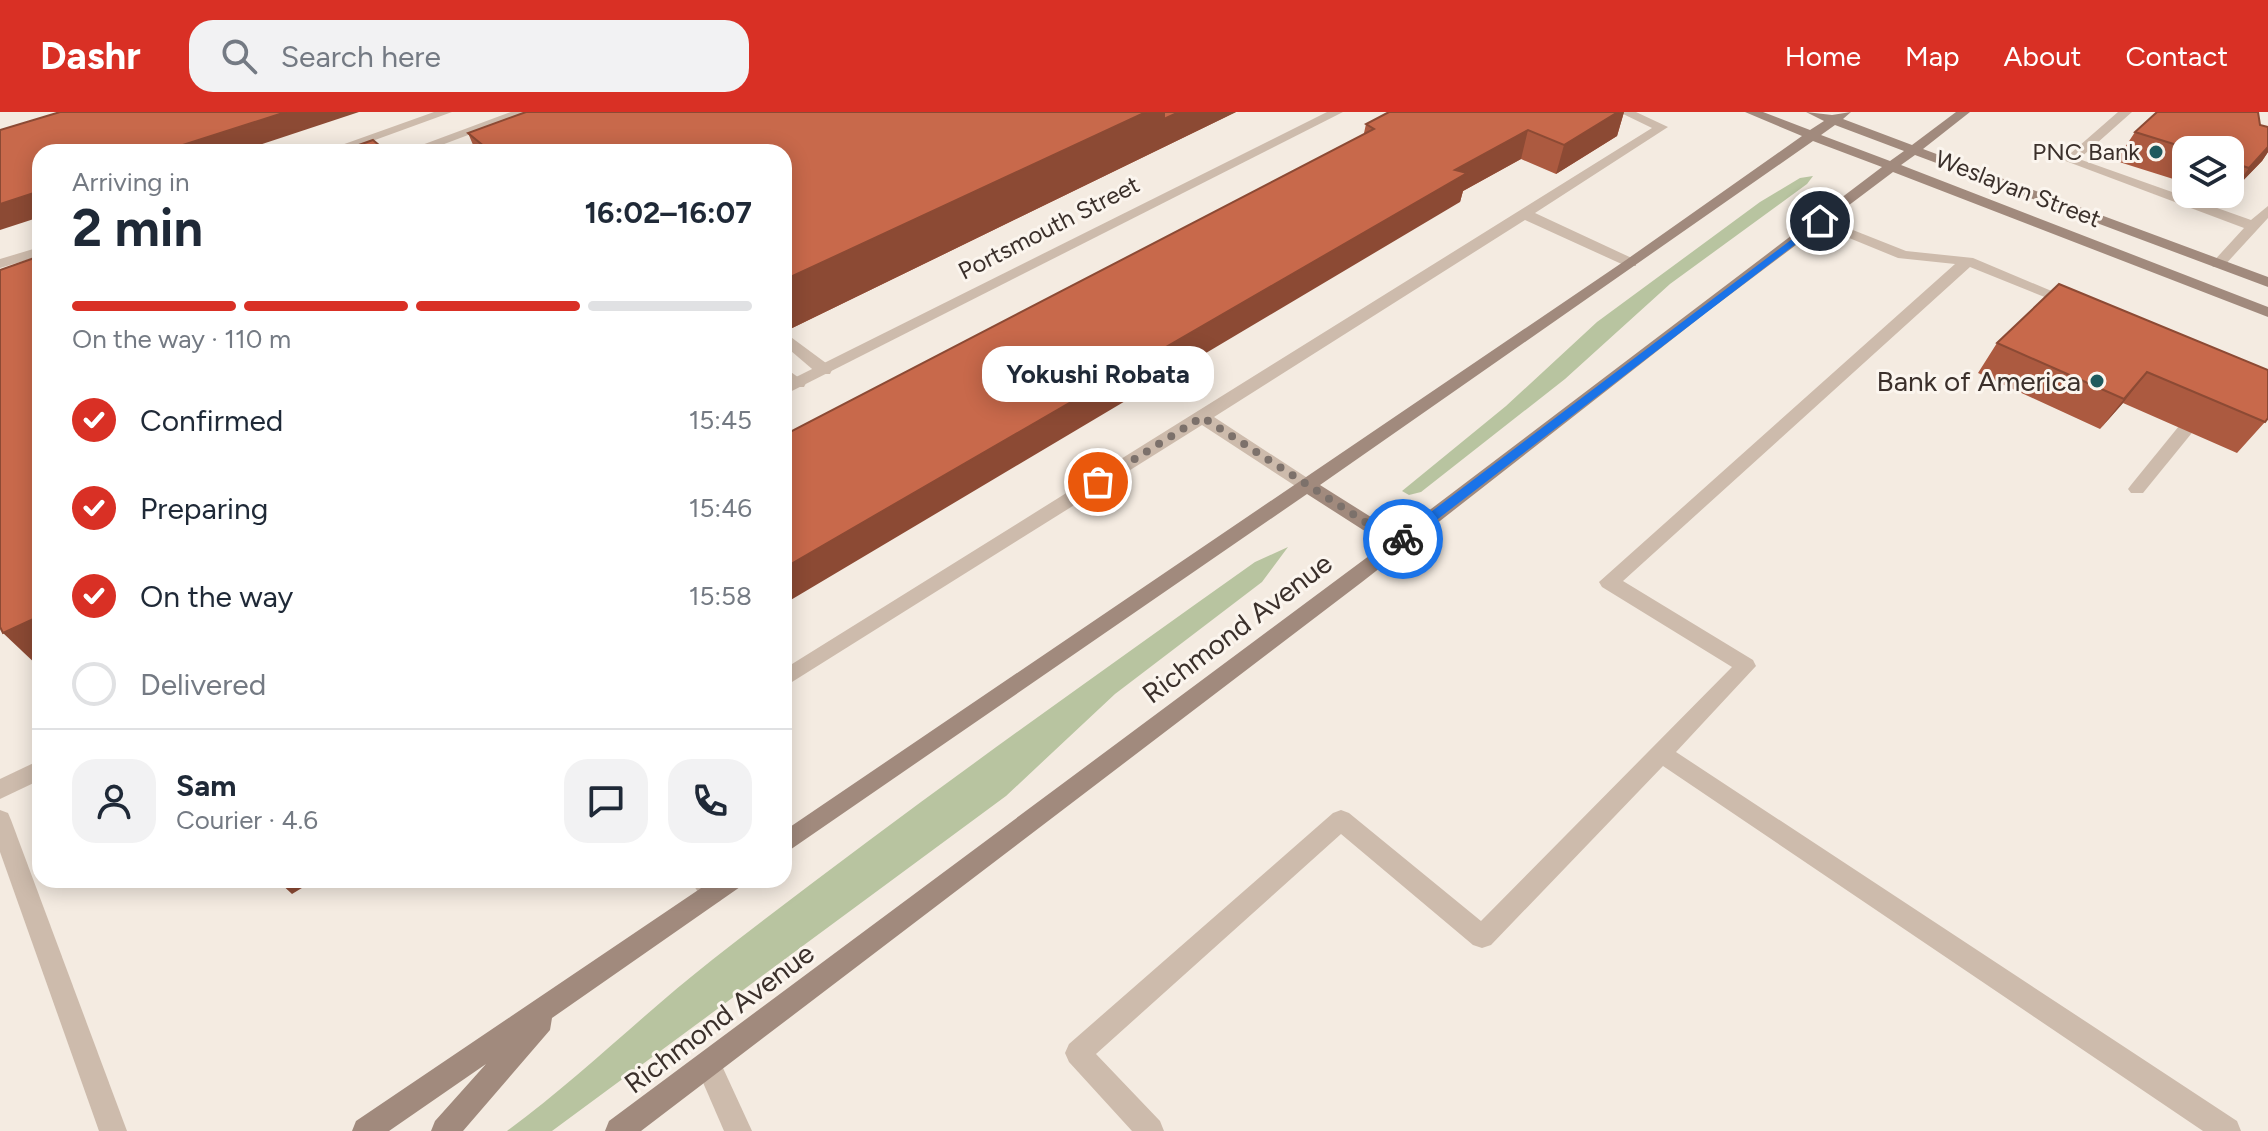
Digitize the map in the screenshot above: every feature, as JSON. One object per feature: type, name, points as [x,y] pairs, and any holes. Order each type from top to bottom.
[{"type":"main road","name":"Weslayan Street","points":[[1751,112],[2268,312]]},
{"type":"main road","name":"Weslayan Street","points":[[1812,112],[2268,282]]},
{"type":"main road","points":[[792,838],[1631,263],[1845,112]]},
{"type":"main road","name":"Richmond Avenue","points":[[619,1131],[1964,112]]},
{"type":"main road","points":[[1306,485],[1398,543]]},
{"type":"main road","points":[[366,1131],[562,997],[710,888]]},
{"type":"main road","points":[[445,1131],[562,997]]},
{"type":"street","points":[[352,144],[446,112]]},
{"type":"street","points":[[433,144],[523,112]]},
{"type":"street","name":"Portsmouth Street","points":[[792,381],[824,370],[1337,112]]},
{"type":"street","points":[[792,674],[1662,127],[1625,112]]},
{"type":"street","points":[[2126,112],[2070,160],[2253,226]]},
{"type":"street","points":[[2218,264],[2268,210]]},
{"type":"street","points":[[1524,214],[1631,263]]},
{"type":"street","points":[[1820,221],[1903,255],[1968,261],[2087,309]]},
{"type":"street","points":[[0,264],[32,254]]},
{"type":"street","points":[[1150,1131],[1078,1053],[1341,820],[1482,937],[1746,666],[1609,582],[1968,261]]},
{"type":"street","points":[[792,344],[824,370]]},
{"type":"street","points":[[1202,417],[1306,485]]},
{"type":"street","points":[[2137,489],[2185,430]]},
{"type":"street","points":[[1661,753],[2227,1131]]},
{"type":"street","points":[[0,790],[32,773]]},
{"type":"street","points":[[0,820],[113,1131]]},
{"type":"street","points":[[708,1064],[738,1131]]},
{"type":"green space","points":[[1813,176],[1807,184],[1670,284],[1565,379],[1421,492],[1409,495],[1402,491],[1506,406],[1597,322],[1760,202],[1800,178]]},
{"type":"green space","points":[[1288,547],[1262,582],[1115,694],[1006,796],[552,1131],[507,1131],[560,1090],[712,960],[846,858],[1255,562]]},
{"type":"building","points":[[60,112],[286,112],[186,144],[32,144],[32,194],[0,204],[0,130]]},
{"type":"building","points":[[526,112],[1146,112],[792,276],[792,144],[481,144],[468,133]]},
{"type":"building","points":[[1164,112],[1179,112],[1164,119]]},
{"type":"building","points":[[1389,112],[1618,112],[1564,145],[1528,130],[1455,170],[1467,173],[792,563],[792,431],[1374,129],[1366,124]]},
{"type":"building","points":[[2157,112],[2258,112],[2260,125],[2268,127],[2268,147],[2249,168],[2244,166],[2244,136],[2172,136],[2172,143],[2135,132]]},
{"type":"building","points":[[32,259],[32,620],[3,633],[0,627],[0,270]]},
{"type":"building","points":[[2059,284],[2268,370],[2268,418],[2265,422],[2147,372],[2124,399],[1997,343]]},
{"type":"way so far","points":[[1098,482],[1202,417],[1398,543],[1403,539]]},
{"type":"place","name":"PNC Bank","points":[[2156,152]]},
{"type":"place","name":"Bank of America","points":[[2097,381]]},
{"type":"place","name":"Yokushi Robata","points":[[1098,482]]},
{"type":"route","points":[[1403,539],[1820,221]]}]
